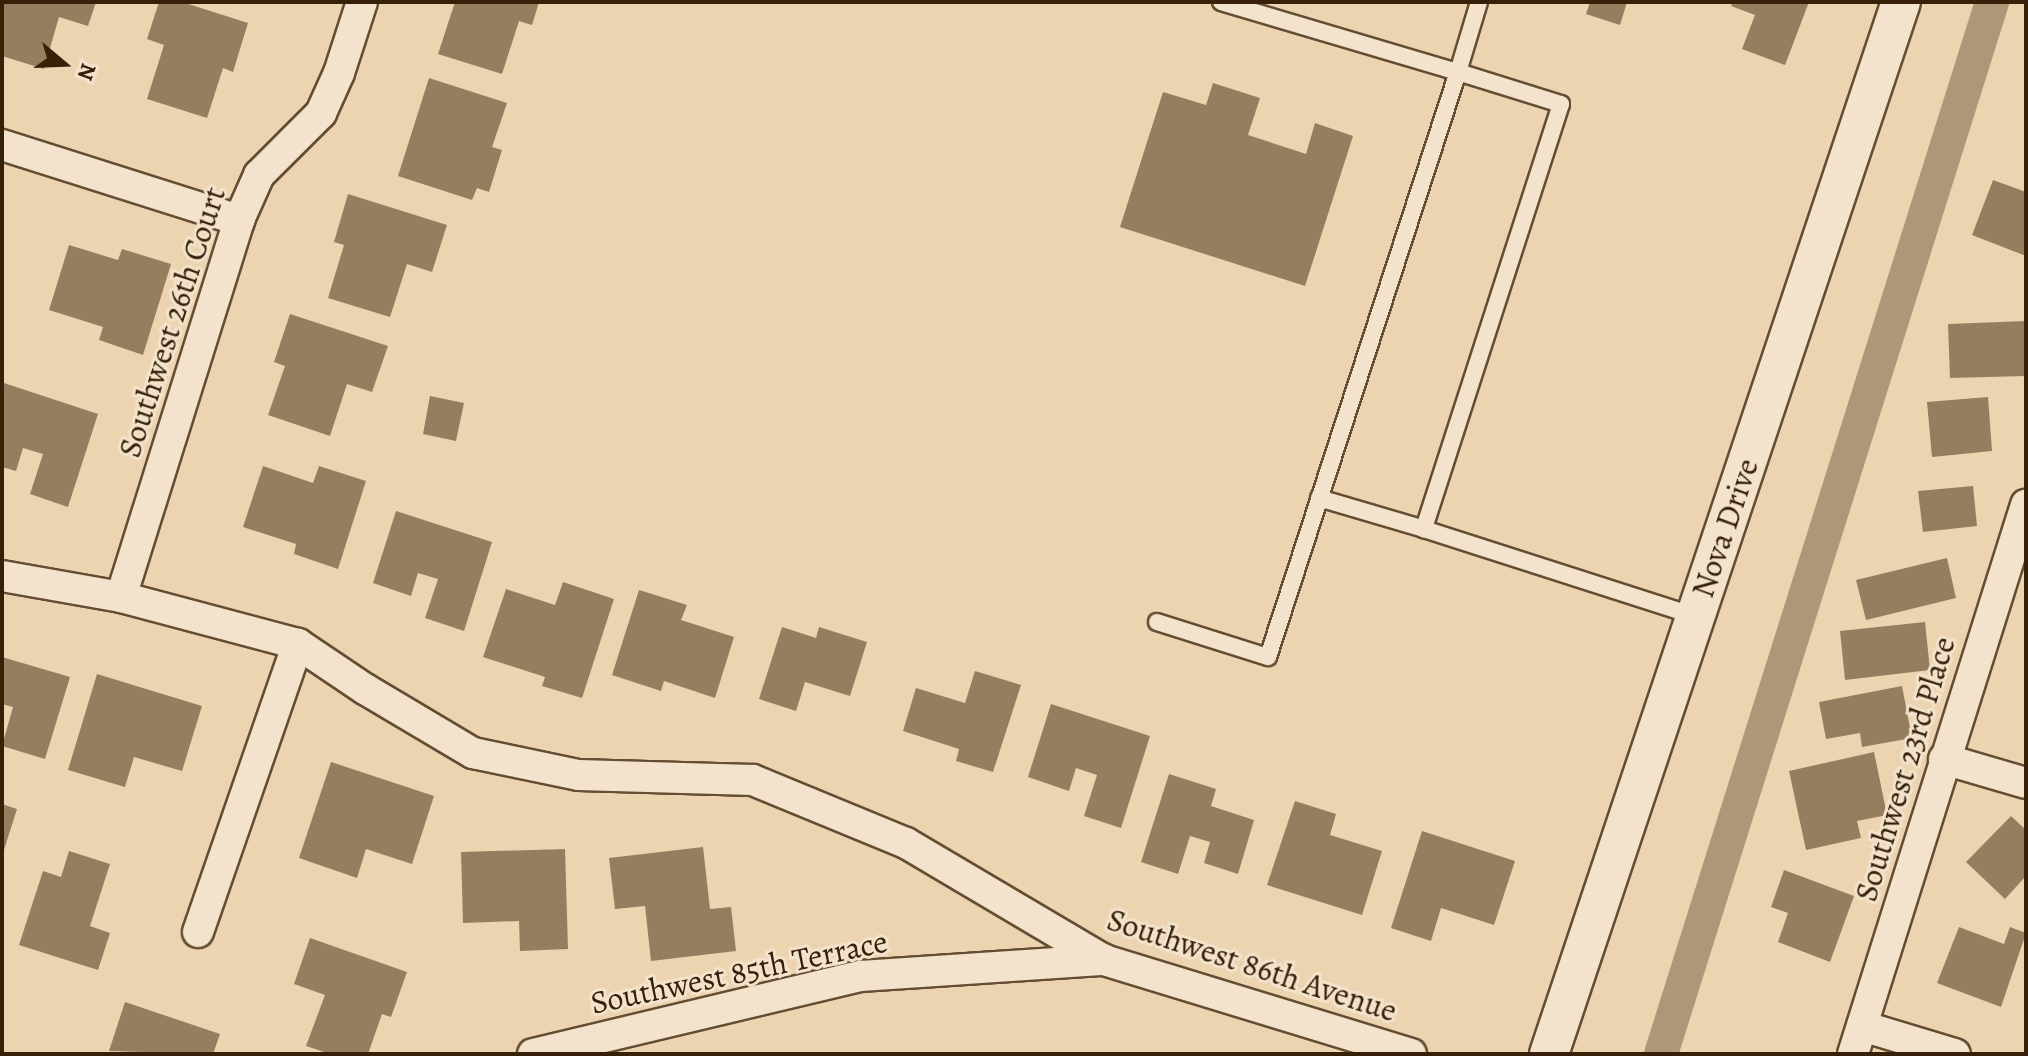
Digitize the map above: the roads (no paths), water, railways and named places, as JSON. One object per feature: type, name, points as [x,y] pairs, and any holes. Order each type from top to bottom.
[{"type":"street","name":"Southwest 26th Court","points":[[121,597],[239,220],[259,175],[321,113],[339,73],[362,2]]},
{"type":"street","name":"Nova Drive","points":[[1549,1054],[1901,2]]},
{"type":"street","points":[[2,145],[239,220]]},
{"type":"street","name":"Southwest 23rd Place","points":[[1858,1040],[2026,505]]},
{"type":"street","name":"Southwest 86th Avenue","points":[[2,576],[121,597],[298,644],[365,689],[473,753],[578,775],[753,780],[906,843],[1104,960],[1411,1054]]},
{"type":"street","points":[[198,932],[298,644]]},
{"type":"street","points":[[1944,759],[2026,783]]},
{"type":"street","name":"Southwest 85th Terrace","points":[[533,1054],[861,976],[1104,960]]},
{"type":"street","points":[[1858,1040],[1955,1054]]},
{"type":"lane","points":[[1221,2],[1561,104],[1424,529]]},
{"type":"lane","points":[[1157,622],[1268,657],[1479,2]]},
{"type":"lane","points":[[1319,498],[1695,616]]},
{"type":"waterway","points":[[1661,1054],[1992,2]]}]
